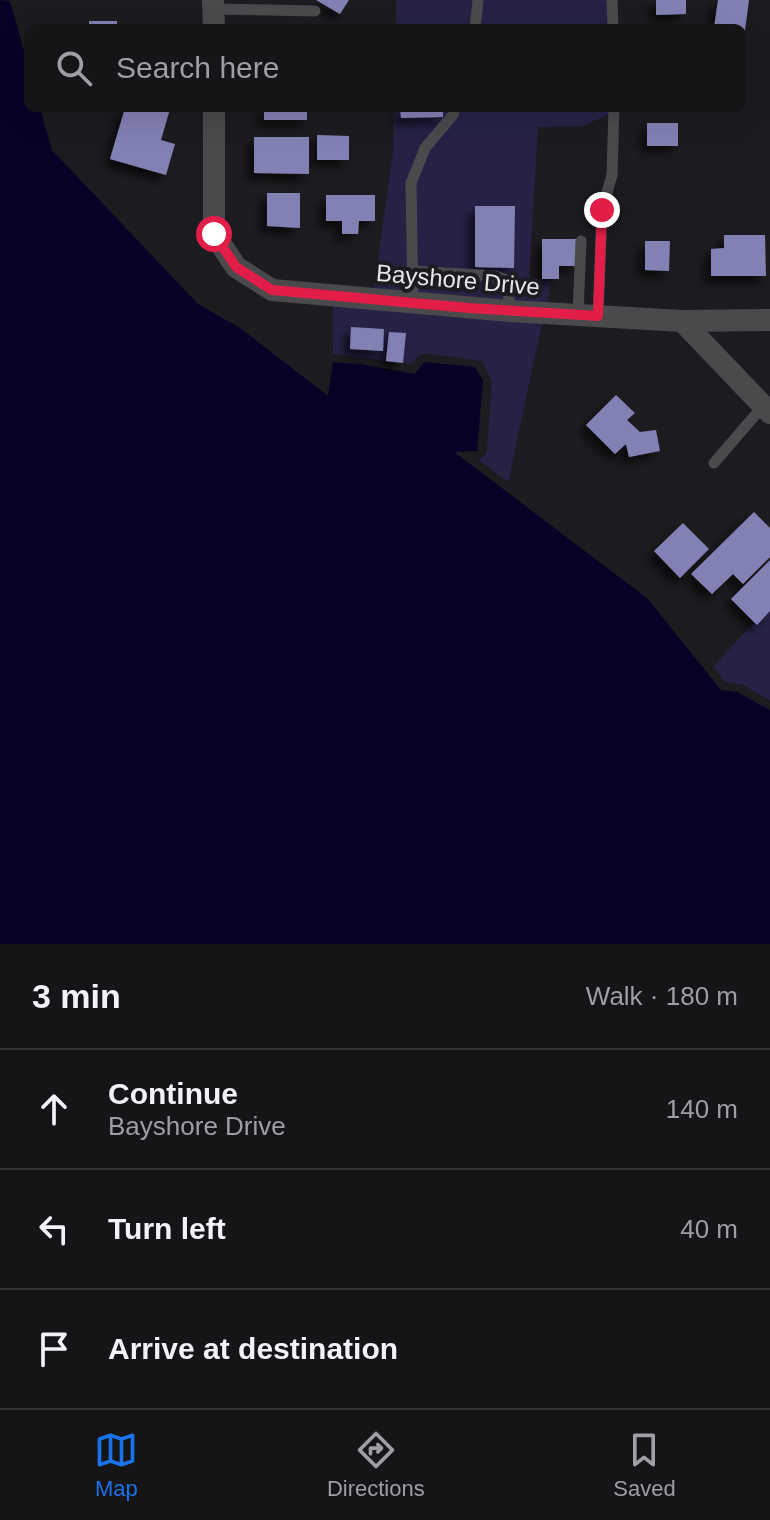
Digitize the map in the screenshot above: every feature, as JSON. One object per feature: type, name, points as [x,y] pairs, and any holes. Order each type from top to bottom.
[{"type":"street","name":"Bayshore Drive","points":[[214,112],[214,234],[236,267],[272,290],[588,316],[682,321],[770,320]]},
{"type":"street","points":[[682,321],[767,410]]},
{"type":"lane","points":[[475,24],[478,0]]},
{"type":"lane","points":[[612,0],[613,24]]},
{"type":"lane","points":[[213,12],[315,11]]},
{"type":"lane","points":[[413,303],[411,183],[425,148],[454,112]]},
{"type":"lane","points":[[588,316],[602,210],[615,153],[614,112]]},
{"type":"lane","points":[[581,241],[588,316]]},
{"type":"lane","points":[[413,271],[495,276],[507,280],[510,311]]},
{"type":"lane","points":[[714,463],[767,410]]},
{"type":"shaded area","points":[[0,0],[10,1],[24,51],[24,112],[41,112],[52,150],[198,304],[240,328],[328,396],[333,362],[415,374],[424,362],[475,367],[483,381],[477,451],[454,452],[647,598],[721,690],[737,692],[770,710],[770,944],[0,944]]},
{"type":"shaded area","points":[[396,0],[607,0],[608,24],[396,24]]},
{"type":"shaded area","points":[[394,112],[610,112],[582,126],[538,127],[529,281],[551,281],[547,303],[374,289],[393,152]]},
{"type":"shaded area","points":[[333,306],[542,323],[508,482],[478,459],[485,456],[487,451],[492,382],[482,361],[426,353],[419,355],[411,364],[333,354]]},
{"type":"shaded area","points":[[770,605],[770,700],[743,685],[726,682],[713,667]]},
{"type":"building","points":[[316,0],[349,0],[340,14]]},
{"type":"building","points":[[656,0],[686,0],[686,14],[656,15]]},
{"type":"building","points":[[718,0],[749,0],[746,24],[715,24]]},
{"type":"building","points":[[89,21],[117,21],[117,24],[89,24]]},
{"type":"building","points":[[124,112],[169,112],[161,140],[175,144],[166,175],[110,159]]},
{"type":"building","points":[[264,112],[307,112],[307,120],[264,120]]},
{"type":"building","points":[[400,112],[443,112],[443,117],[401,118]]},
{"type":"building","points":[[647,123],[678,123],[678,146],[647,146]]},
{"type":"building","points":[[317,135],[349,136],[349,160],[317,160]]},
{"type":"building","points":[[254,137],[309,137],[309,174],[254,173]]},
{"type":"building","points":[[267,193],[300,193],[300,228],[267,226]]},
{"type":"building","points":[[326,195],[375,195],[375,221],[359,221],[358,234],[342,234],[342,221],[326,221]]},
{"type":"building","points":[[475,206],[515,206],[514,268],[475,267]]},
{"type":"building","points":[[724,235],[765,235],[766,276],[711,276],[711,249],[724,248]]},
{"type":"building","points":[[542,239],[576,239],[576,266],[559,266],[559,279],[542,279]]},
{"type":"building","points":[[645,241],[670,241],[669,271],[645,270]]},
{"type":"building","points":[[351,327],[384,329],[383,351],[350,349]]},
{"type":"building","points":[[389,332],[406,333],[403,363],[386,361]]},
{"type":"building","points":[[616,395],[635,413],[627,420],[640,432],[656,430],[660,451],[629,457],[626,444],[615,454],[586,425]]},
{"type":"building","points":[[754,512],[770,528],[770,557],[743,584],[733,574],[712,594],[691,574]]},
{"type":"building","points":[[683,523],[709,549],[680,578],[654,551]]},
{"type":"building","points":[[770,560],[770,611],[757,625],[731,599]]},
{"type":"route","points":[[214,234],[236,267],[272,290],[598,316],[602,210]]}]
